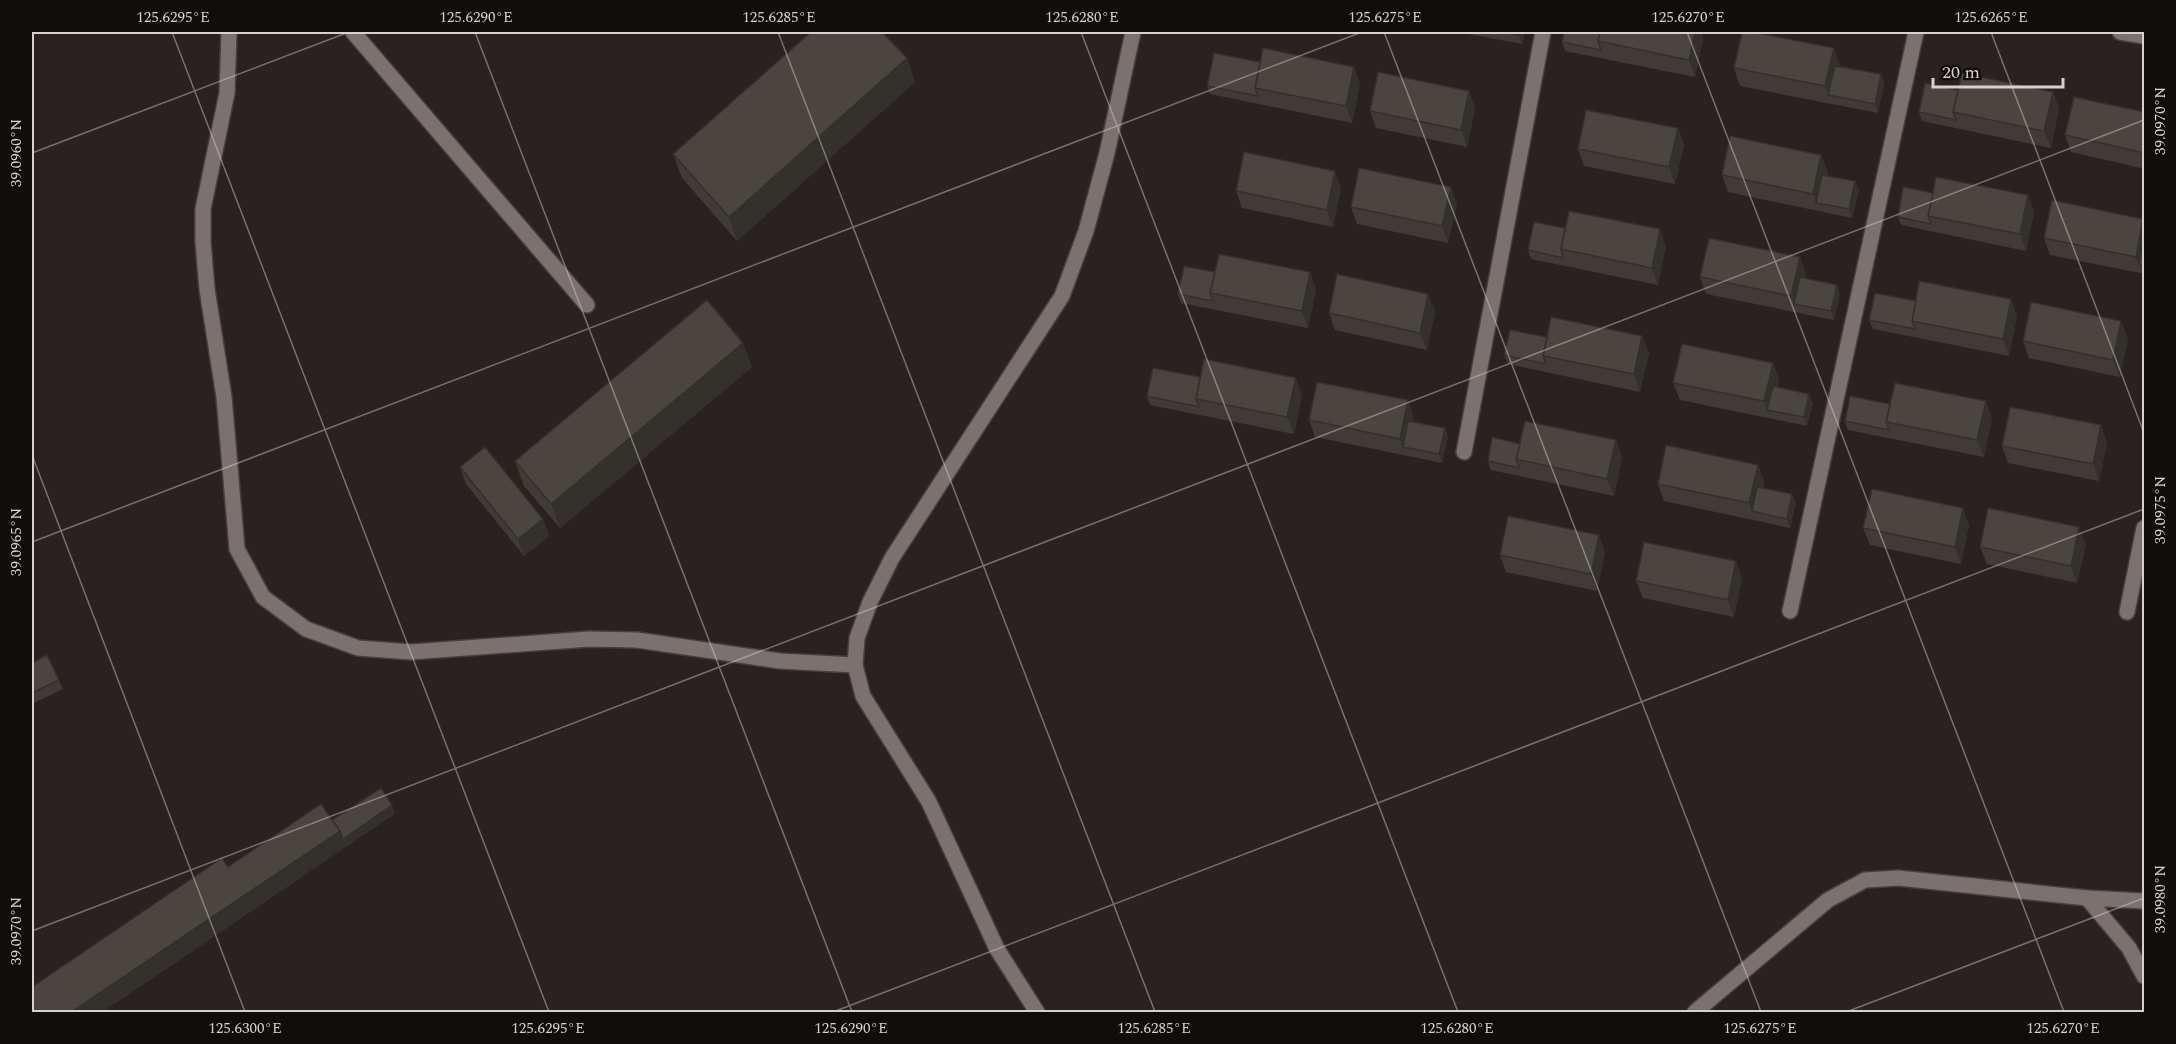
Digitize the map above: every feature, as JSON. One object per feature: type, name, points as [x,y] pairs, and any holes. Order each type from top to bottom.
[{"type":"street","points":[[229,32],[227,93],[203,209],[203,242],[207,289],[224,397],[237,549],[263,597],[306,629],[358,648],[411,652],[589,639],[637,640],[780,661],[855,665]]},
{"type":"street","points":[[353,32],[587,305]]},
{"type":"street","points":[[1037,1012],[998,949],[929,802],[863,696],[855,665],[857,638],[870,602],[892,558],[1062,296],[1086,231],[1104,164],[1133,32]]},
{"type":"street","points":[[1464,452],[1543,32]]},
{"type":"street","points":[[1790,611],[1916,32]]},
{"type":"street","points":[[2120,32],[2145,36]]},
{"type":"street","points":[[2127,612],[2145,528]]},
{"type":"street","points":[[1695,1012],[1828,900],[1865,880],[1898,878],[2087,898],[2145,901]]},
{"type":"street","points":[[2087,898],[2129,948],[2145,976]]},
{"type":"building","points":[[811,32],[882,32],[907,58],[729,217],[673,154]]},
{"type":"building","points":[[1501,32],[1520,32],[1519,35]]},
{"type":"building","points":[[1564,32],[1600,32],[1598,41],[1601,50],[1562,42]]},
{"type":"building","points":[[1600,32],[1695,32],[1689,60],[1598,41]]},
{"type":"building","points":[[1742,32],[1834,48],[1825,86],[1734,68]]},
{"type":"building","points":[[1263,48],[1354,67],[1346,106],[1255,88]]},
{"type":"building","points":[[1214,53],[1260,62],[1255,88],[1258,96],[1207,86]]},
{"type":"building","points":[[1835,66],[1881,74],[1875,104],[1828,95]]},
{"type":"building","points":[[1378,72],[1469,91],[1461,130],[1370,111]]},
{"type":"building","points":[[1962,73],[2053,92],[2044,131],[1953,112]]},
{"type":"building","points":[[1925,83],[1958,90],[1953,112],[1956,120],[1919,112]]},
{"type":"building","points":[[2074,97],[2145,112],[2145,153],[2065,135]]},
{"type":"building","points":[[1586,110],[1678,128],[1669,167],[1578,149]]},
{"type":"building","points":[[1730,136],[1821,155],[1813,194],[1722,175]]},
{"type":"building","points":[[1244,152],[1335,171],[1327,210],[1236,191]]},
{"type":"building","points":[[1359,168],[1451,187],[1442,226],[1351,207]]},
{"type":"building","points":[[1822,175],[1855,181],[1849,209],[1816,203]]},
{"type":"building","points":[[1936,177],[2028,195],[2020,234],[1928,216]]},
{"type":"building","points":[[1903,187],[1933,193],[1928,216],[1931,224],[1898,217]]},
{"type":"building","points":[[2052,200],[2143,219],[2136,257],[2044,238]]},
{"type":"building","points":[[1569,211],[1660,229],[1652,268],[1561,249]]},
{"type":"building","points":[[1534,222],[1565,228],[1561,249],[1563,258],[1528,250]]},
{"type":"building","points":[[1709,238],[1800,257],[1791,296],[1700,277]]},
{"type":"building","points":[[2145,240],[2145,266],[2139,265]]},
{"type":"building","points":[[1219,254],[1310,272],[1302,311],[1210,293]]},
{"type":"building","points":[[1184,266],[1215,272],[1210,293],[1213,301],[1178,294]]},
{"type":"building","points":[[1337,274],[1428,294],[1420,333],[1329,313]]},
{"type":"building","points":[[1800,277],[1837,285],[1831,311],[1794,304]]},
{"type":"building","points":[[1919,281],[2011,299],[2003,339],[1912,321]]},
{"type":"building","points":[[1875,293],[1916,301],[1912,321],[1915,329],[1869,320]]},
{"type":"building","points":[[707,300],[743,343],[551,504],[515,461]]},
{"type":"building","points":[[2031,302],[2121,321],[2113,360],[2023,341]]},
{"type":"building","points":[[1551,317],[1642,336],[1634,374],[1543,356]]},
{"type":"building","points":[[1510,330],[1547,337],[1543,356],[1546,364],[1504,355]]},
{"type":"building","points":[[1682,344],[1773,363],[1764,401],[1673,383]]},
{"type":"building","points":[[1204,359],[1296,378],[1287,417],[1196,399]]},
{"type":"building","points":[[1153,368],[1200,377],[1196,399],[1199,407],[1147,396]]},
{"type":"building","points":[[1317,382],[1408,400],[1400,439],[1309,420]]},
{"type":"building","points":[[1895,383],[1986,401],[1977,440],[1886,422]]},
{"type":"building","points":[[1773,386],[1809,394],[1804,417],[1767,410]]},
{"type":"building","points":[[1850,396],[1890,404],[1886,422],[1889,430],[1845,421]]},
{"type":"building","points":[[2010,407],[2101,425],[2093,464],[2002,446]]},
{"type":"building","points":[[1408,421],[1445,428],[1439,454],[1403,447]]},
{"type":"building","points":[[1525,421],[1616,440],[1607,479],[1516,459]]},
{"type":"building","points":[[1492,437],[1520,444],[1516,459],[1519,468],[1488,461]]},
{"type":"building","points":[[1666,445],[1758,465],[1749,503],[1658,484]]},
{"type":"building","points":[[485,447],[543,519],[518,539],[460,467]]},
{"type":"building","points":[[1757,487],[1792,494],[1787,519],[1752,511]]},
{"type":"building","points":[[1872,489],[1963,508],[1955,547],[1863,528]]},
{"type":"building","points":[[1988,508],[2079,527],[2071,566],[1980,547]]},
{"type":"building","points":[[1508,516],[1599,535],[1591,574],[1500,555]]},
{"type":"building","points":[[1644,542],[1736,561],[1728,600],[1636,581]]},
{"type":"building","points":[[47,655],[59,680],[32,693],[32,663]]},
{"type":"building","points":[[381,788],[392,805],[343,839],[332,820]]},
{"type":"building","points":[[321,804],[340,831],[71,1012],[32,1012],[32,987],[222,858],[228,867]]}]
